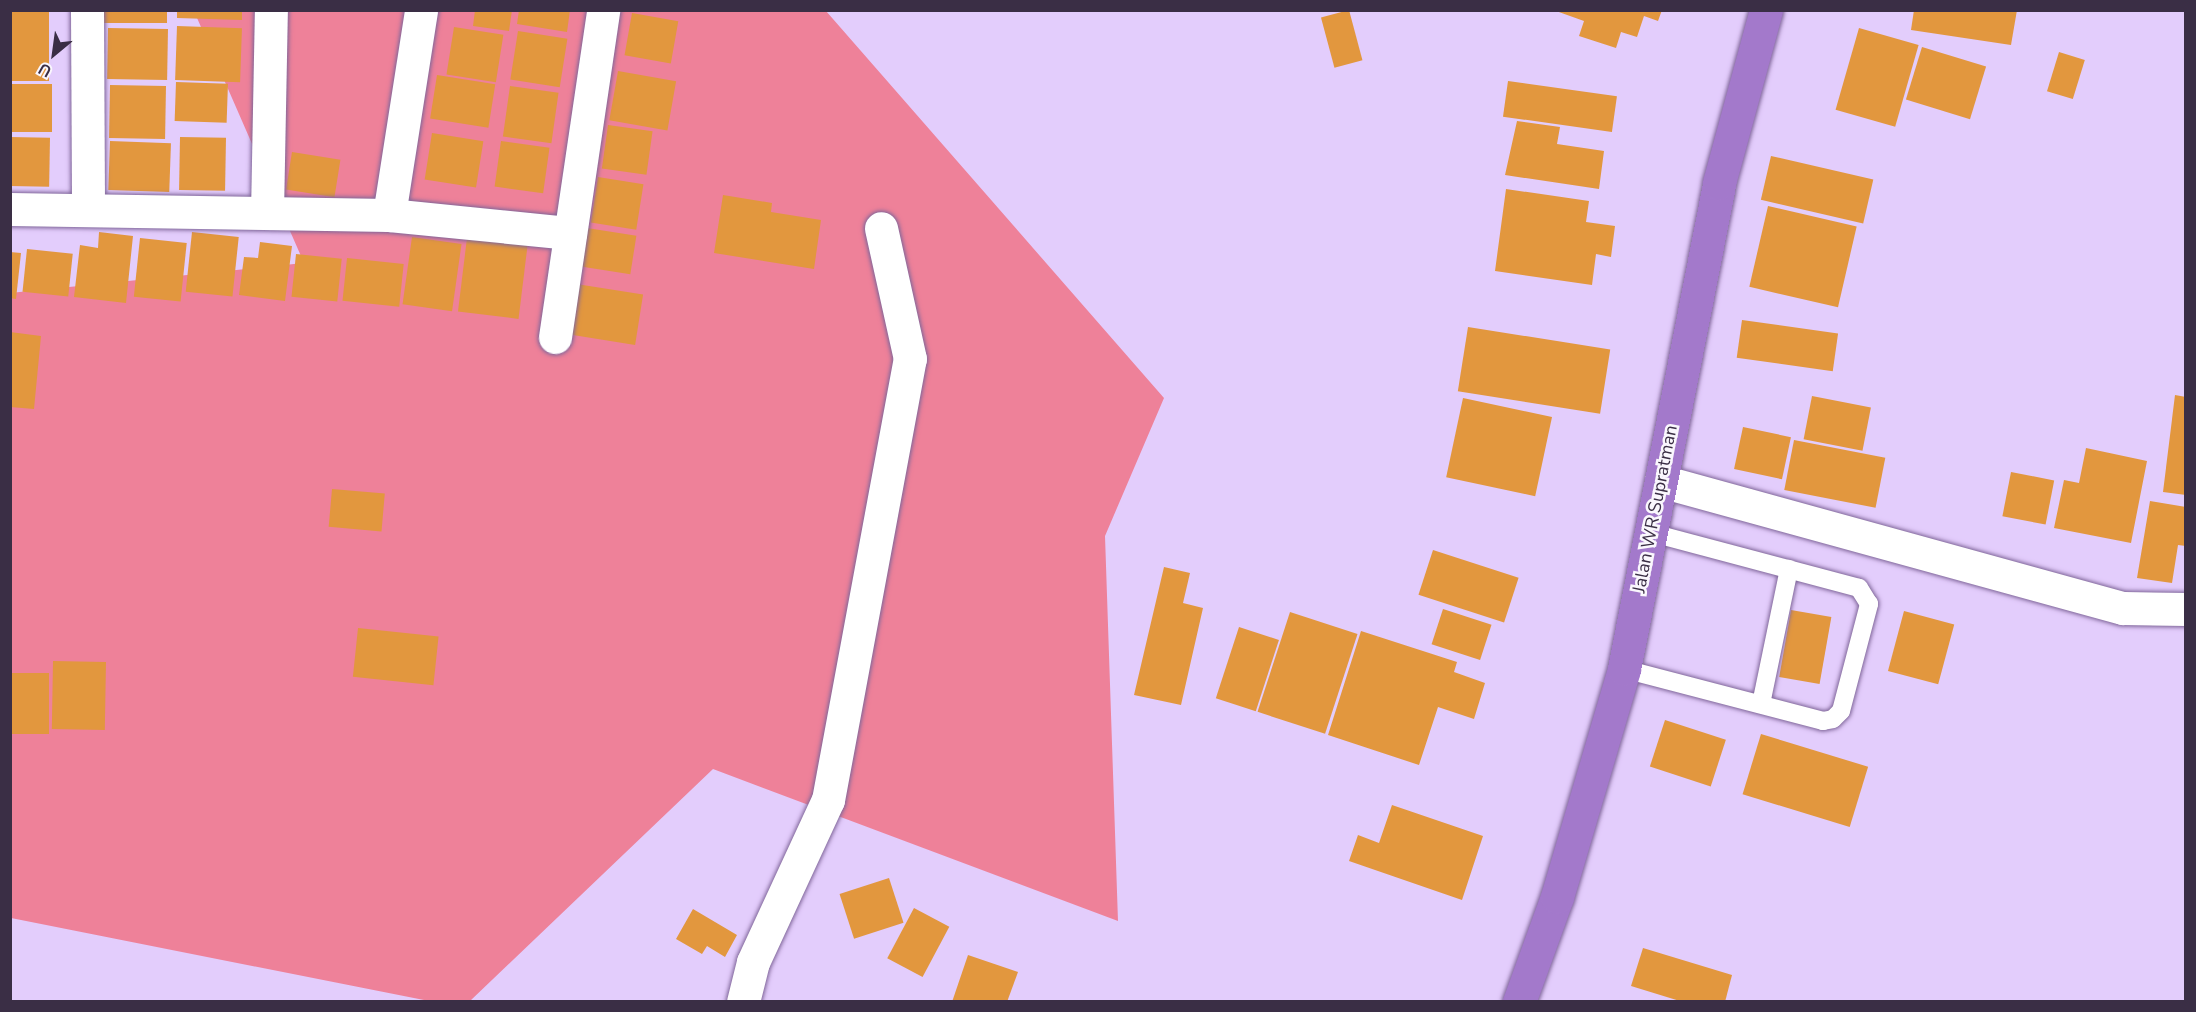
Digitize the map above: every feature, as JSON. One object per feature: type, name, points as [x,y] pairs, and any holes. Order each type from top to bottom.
[{"type":"highway","name":"Jalan WR Supratman","points":[[1519,1002],[1557,897],[1624,669],[1719,183],[1766,10]]},
{"type":"street","points":[[87,10],[88,208]]},
{"type":"street","points":[[267,213],[271,10]]},
{"type":"street","points":[[389,215],[421,10]]},
{"type":"street","points":[[555,337],[603,10]]},
{"type":"street","points":[[10,209],[88,208],[389,215],[570,233]]},
{"type":"street","points":[[743,1002],[753,962],[828,800],[910,359],[881,228]]},
{"type":"street","points":[[1661,481],[2123,608],[2186,609]]},
{"type":"lane","points":[[1624,669],[1761,704],[1833,719],[1840,711],[1869,604],[1858,588],[1650,532]]},
{"type":"lane","points":[[1761,704],[1789,569]]},
{"type":"shaded area","points":[[194,11],[826,11],[1164,398],[1105,536],[1118,921],[713,769],[470,1001],[429,1001],[11,918],[10,293],[304,263]]},
{"type":"building","points":[[10,10],[49,10],[49,81],[10,81]]},
{"type":"building","points":[[104,10],[167,10],[167,23],[104,23]]},
{"type":"building","points":[[177,10],[242,10],[242,20],[177,18]]},
{"type":"building","points":[[475,10],[512,10],[509,31],[473,26]]},
{"type":"building","points":[[519,10],[570,10],[567,32],[517,24]]},
{"type":"building","points":[[1349,10],[1362,60],[1334,68],[1321,18]]},
{"type":"building","points":[[1662,10],[1658,21],[1644,16],[1637,37],[1621,32],[1616,48],[1579,36],[1584,21],[1556,11]]},
{"type":"building","points":[[1914,10],[2017,10],[2011,45],[1911,30]]},
{"type":"building","points":[[632,13],[678,21],[671,64],[625,55]]},
{"type":"building","points":[[177,26],[242,28],[240,82],[175,80]]},
{"type":"building","points":[[454,27],[503,35],[496,82],[446,74]]},
{"type":"building","points":[[108,28],[168,29],[167,80],[107,79]]},
{"type":"building","points":[[1859,28],[1919,45],[1895,127],[1836,110]]},
{"type":"building","points":[[518,31],[567,39],[560,87],[510,79]]},
{"type":"building","points":[[1922,47],[1986,67],[1970,119],[1906,100]]},
{"type":"building","points":[[2059,52],[2085,60],[2073,99],[2047,91]]},
{"type":"building","points":[[618,71],[676,81],[667,130],[609,120]]},
{"type":"building","points":[[437,75],[495,84],[488,128],[430,118]]},
{"type":"building","points":[[1508,81],[1617,96],[1612,132],[1503,117]]},
{"type":"building","points":[[176,82],[228,84],[227,123],[175,121]]},
{"type":"building","points":[[10,84],[52,84],[52,132],[10,132]]},
{"type":"building","points":[[110,85],[166,86],[165,139],[109,138]]},
{"type":"building","points":[[510,86],[559,93],[551,143],[503,137]]},
{"type":"building","points":[[1517,121],[1560,127],[1557,144],[1604,151],[1599,189],[1505,175]]},
{"type":"building","points":[[608,125],[653,131],[646,175],[602,169]]},
{"type":"building","points":[[432,133],[483,141],[476,188],[425,179]]},
{"type":"building","points":[[10,137],[50,138],[49,187],[10,186]]},
{"type":"building","points":[[180,137],[226,138],[225,191],[179,190]]},
{"type":"building","points":[[110,141],[171,143],[169,192],[108,190]]},
{"type":"building","points":[[501,141],[550,148],[543,193],[495,187]]},
{"type":"building","points":[[292,152],[340,160],[334,197],[286,190]]},
{"type":"building","points":[[1771,156],[1873,180],[1863,223],[1761,200]]},
{"type":"building","points":[[598,177],[643,184],[636,230],[591,222]]},
{"type":"building","points":[[1506,189],[1589,201],[1586,222],[1615,226],[1611,257],[1596,254],[1592,285],[1495,271]]},
{"type":"building","points":[[723,195],[772,203],[771,212],[821,220],[814,269],[714,253]]},
{"type":"building","points":[[1768,206],[1857,226],[1838,307],[1749,287]]},
{"type":"building","points":[[587,228],[636,236],[630,274],[581,267]]},
{"type":"building","points":[[99,232],[133,236],[126,303],[74,297],[80,245],[98,248]]},
{"type":"building","points":[[192,232],[239,237],[232,297],[186,292]]},
{"type":"building","points":[[412,237],[462,244],[452,311],[403,304]]},
{"type":"building","points":[[140,238],[187,243],[181,302],[134,297]]},
{"type":"building","points":[[467,238],[528,245],[519,319],[458,311]]},
{"type":"building","points":[[260,242],[292,246],[285,301],[239,295],[244,257],[258,258]]},
{"type":"building","points":[[27,249],[73,254],[68,297],[23,292]]},
{"type":"building","points":[[10,252],[21,253],[16,299],[10,298]]},
{"type":"building","points":[[296,254],[342,259],[337,302],[292,297]]},
{"type":"building","points":[[347,258],[404,264],[399,307],[343,301]]},
{"type":"building","points":[[570,283],[643,295],[635,345],[562,333]]},
{"type":"building","points":[[1742,320],[1838,333],[1833,371],[1737,358]]},
{"type":"building","points":[[1468,327],[1610,350],[1600,414],[1458,391]]},
{"type":"building","points":[[10,332],[41,336],[34,409],[10,407]]},
{"type":"building","points":[[2175,395],[2186,397],[2186,495],[2163,492]]},
{"type":"building","points":[[1812,396],[1871,407],[1863,451],[1804,439]]},
{"type":"building","points":[[1463,398],[1552,417],[1535,496],[1446,477]]},
{"type":"building","points":[[1743,427],[1791,437],[1782,479],[1734,469]]},
{"type":"building","points":[[1794,440],[1885,458],[1876,508],[1784,490]]},
{"type":"building","points":[[2086,448],[2147,461],[2131,543],[2054,528],[2064,480],[2079,483]]},
{"type":"building","points":[[2011,472],[2054,480],[2046,525],[2002,516]]},
{"type":"building","points":[[332,489],[385,494],[381,531],[329,527]]},
{"type":"building","points":[[2150,501],[2186,507],[2186,546],[2178,545],[2172,583],[2137,578]]},
{"type":"building","points":[[1433,550],[1519,578],[1504,623],[1418,595]]},
{"type":"building","points":[[1164,567],[1190,573],[1183,603],[1203,608],[1181,705],[1134,695]]},
{"type":"building","points":[[1443,609],[1492,625],[1480,660],[1432,644]]},
{"type":"building","points":[[1791,610],[1831,617],[1820,684],[1779,677]]},
{"type":"building","points":[[1904,611],[1954,624],[1938,684],[1888,671]]},
{"type":"building","points":[[1290,612],[1358,634],[1325,734],[1258,712]]},
{"type":"building","points":[[1239,627],[1279,640],[1256,711],[1216,698]]},
{"type":"building","points":[[358,628],[439,636],[433,685],[353,677]]},
{"type":"building","points":[[1361,631],[1457,662],[1454,672],[1485,683],[1474,719],[1438,707],[1419,765],[1328,735]]},
{"type":"building","points":[[53,661],[106,662],[105,730],[52,729]]},
{"type":"building","points":[[10,673],[49,673],[49,734],[10,734]]},
{"type":"building","points":[[1665,720],[1726,740],[1711,786],[1650,767]]},
{"type":"building","points":[[1761,734],[1868,767],[1850,827],[1743,794]]},
{"type":"building","points":[[1392,805],[1483,836],[1462,900],[1349,861],[1358,835],[1379,843]]},
{"type":"building","points":[[889,878],[904,923],[854,939],[840,894]]},
{"type":"building","points":[[914,908],[949,927],[923,977],[887,958]]},
{"type":"building","points":[[693,909],[737,935],[725,957],[707,946],[702,954],[676,939]]},
{"type":"building","points":[[1643,948],[1732,975],[1725,1002],[1683,1002],[1631,986]]},
{"type":"building","points":[[968,955],[1018,972],[1007,1002],[952,1002]]}]
